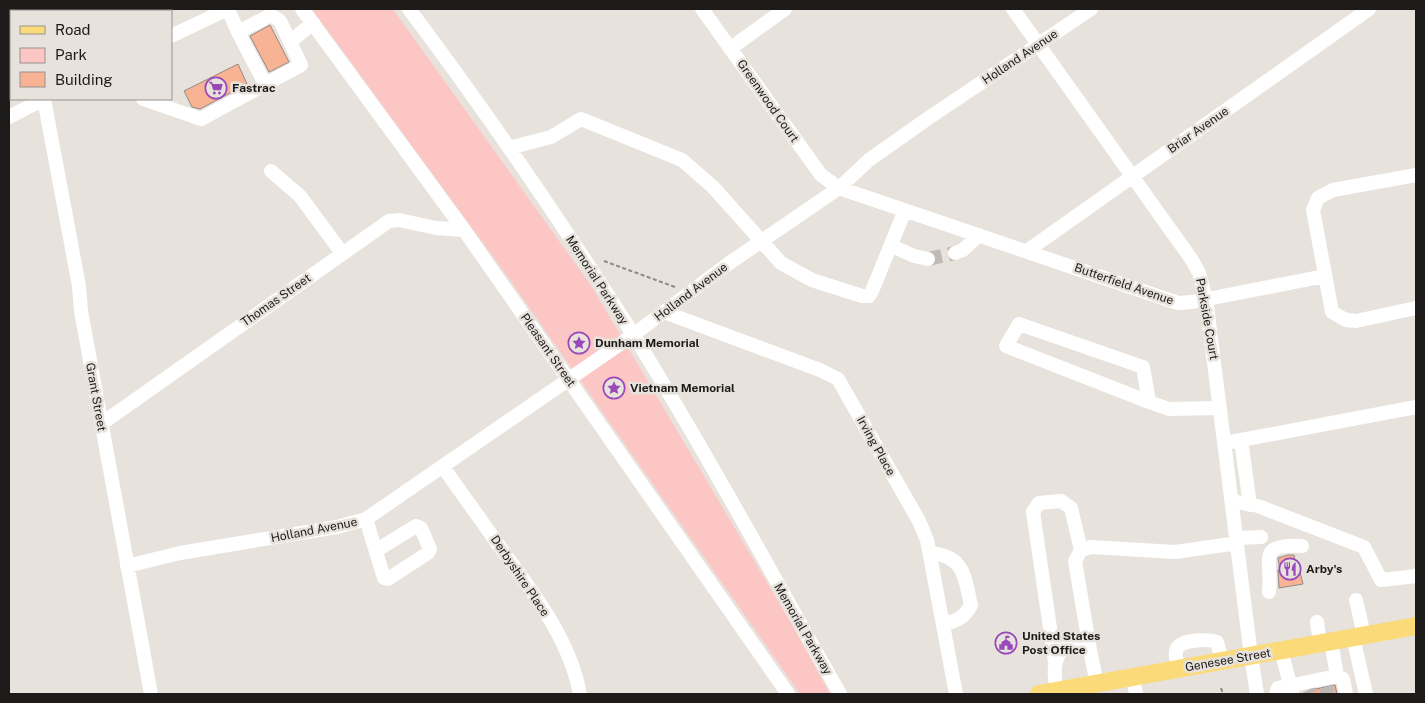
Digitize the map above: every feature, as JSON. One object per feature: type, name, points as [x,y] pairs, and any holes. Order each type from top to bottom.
[{"type":"main road","name":"Genesee Street","points":[[1039,694],[1097,684],[1134,686],[1179,669],[1416,626]]},
{"type":"street","points":[[172,36],[228,9],[265,84]]},
{"type":"street","name":"Pleasant Street","points":[[302,9],[464,230],[788,694]]},
{"type":"street","name":"Memorial Parkway","points":[[409,9],[509,148],[633,335],[694,436],[840,694]]},
{"type":"street","name":"Greenwood Court","points":[[702,9],[821,174],[839,188]]},
{"type":"street","points":[[731,48],[785,9]]},
{"type":"street","name":"Parkside Court","points":[[1013,9],[1192,260],[1199,273],[1206,299],[1251,656],[1258,694]]},
{"type":"street","name":"Holland Avenue","points":[[127,566],[180,553],[337,527],[366,519],[569,380],[762,240],[839,188],[876,155],[1091,9]]},
{"type":"street","name":"Briar Avenue","points":[[1026,251],[1369,9]]},
{"type":"street","points":[[146,100],[201,119],[301,65],[280,21],[271,15],[238,32]]},
{"type":"street","points":[[290,42],[313,23]]},
{"type":"street","points":[[9,117],[42,100]]},
{"type":"street","name":"Grant Street","points":[[44,100],[151,694]]},
{"type":"street","points":[[509,148],[551,137],[581,119],[682,160],[713,187],[789,269],[812,280],[862,296],[868,296],[872,291],[892,246],[905,210]]},
{"type":"street","points":[[271,171],[300,196],[342,253]]},
{"type":"street","points":[[1416,175],[1333,190],[1318,198],[1314,210],[1324,276],[1332,312],[1346,320],[1356,321],[1416,308]]},
{"type":"street","name":"Butterfield Avenue","points":[[839,188],[1178,303],[1324,276]]},
{"type":"street","name":"Thomas Street","points":[[101,424],[342,253],[389,222],[399,220],[436,228],[464,230]]},
{"type":"street","points":[[955,252],[963,250],[979,235]]},
{"type":"street","points":[[892,246],[914,256],[928,259]]},
{"type":"street","name":"Irving Place","points":[[664,312],[820,370],[838,380],[919,521],[930,552],[956,694]]},
{"type":"street","points":[[1149,402],[1143,367],[1019,324],[1006,346],[1149,402],[1169,409],[1220,408]]},
{"type":"street","points":[[1225,443],[1416,408]]},
{"type":"street","points":[[1240,440],[1250,505]]},
{"type":"street","name":"Derbyshire Place","points":[[443,467],[524,580],[554,626],[568,654],[580,694]]},
{"type":"street","points":[[1057,691],[1033,512],[1039,504],[1061,501],[1071,508],[1081,550],[1075,561],[1097,684]]},
{"type":"street","points":[[1232,501],[1250,505],[1364,547],[1381,580],[1416,576]]},
{"type":"street","points":[[366,519],[377,550]]},
{"type":"street","points":[[1081,550],[1091,547],[1175,552],[1261,537]]},
{"type":"street","points":[[1269,592],[1271,578],[1268,557],[1270,552],[1275,548],[1302,546]]},
{"type":"street","points":[[930,552],[945,554],[962,568],[971,605],[966,614],[955,621],[944,624]]},
{"type":"street","points":[[1356,600],[1358,636],[1366,694]]},
{"type":"street","points":[[1317,622],[1325,642],[1329,680]]},
{"type":"street","points":[[1179,669],[1175,654],[1177,648],[1193,642],[1212,640],[1217,642],[1222,661]]},
{"type":"street","points":[[1054,662],[1064,649],[1074,646],[1090,650]]},
{"type":"street","points":[[1281,650],[1291,689]]},
{"type":"street","points":[[1276,694],[1278,688],[1291,689],[1329,680],[1343,679],[1346,694]]},
{"type":"path","points":[[604,261],[675,287]]},
{"type":"path","points":[[1222,688],[1223,694]]},
{"type":"green space","points":[[312,9],[393,9],[592,287],[791,623],[830,694],[800,694],[505,273]]},
{"type":"building","name":"Fastrac","points":[[270,25],[289,62],[269,72],[250,36]]},
{"type":"building","name":"Fastrac","points":[[238,64],[247,84],[200,109],[192,107],[184,91]]},
{"type":"building","name":"Arby's","points":[[1294,555],[1295,561],[1297,560],[1303,584],[1279,588],[1278,570],[1280,570],[1278,558]]},
{"type":"building","points":[[1335,685],[1337,694],[1311,694],[1311,690]]},
{"type":"tunnel","points":[[928,259],[955,253]]},
{"type":"tunnel","points":[[1326,687],[1328,694]]},
{"type":"tunnel","points":[[1308,690],[1310,694]]},
{"type":"place","name":"Fastrac","points":[[216,88]]},
{"type":"place","name":"Dunham Memorial","points":[[579,343]]},
{"type":"place","name":"Vietnam Memorial","points":[[614,388]]},
{"type":"place","name":"Arby's","points":[[1290,569]]},
{"type":"place","name":"United States Post Office","points":[[1006,643]]}]
